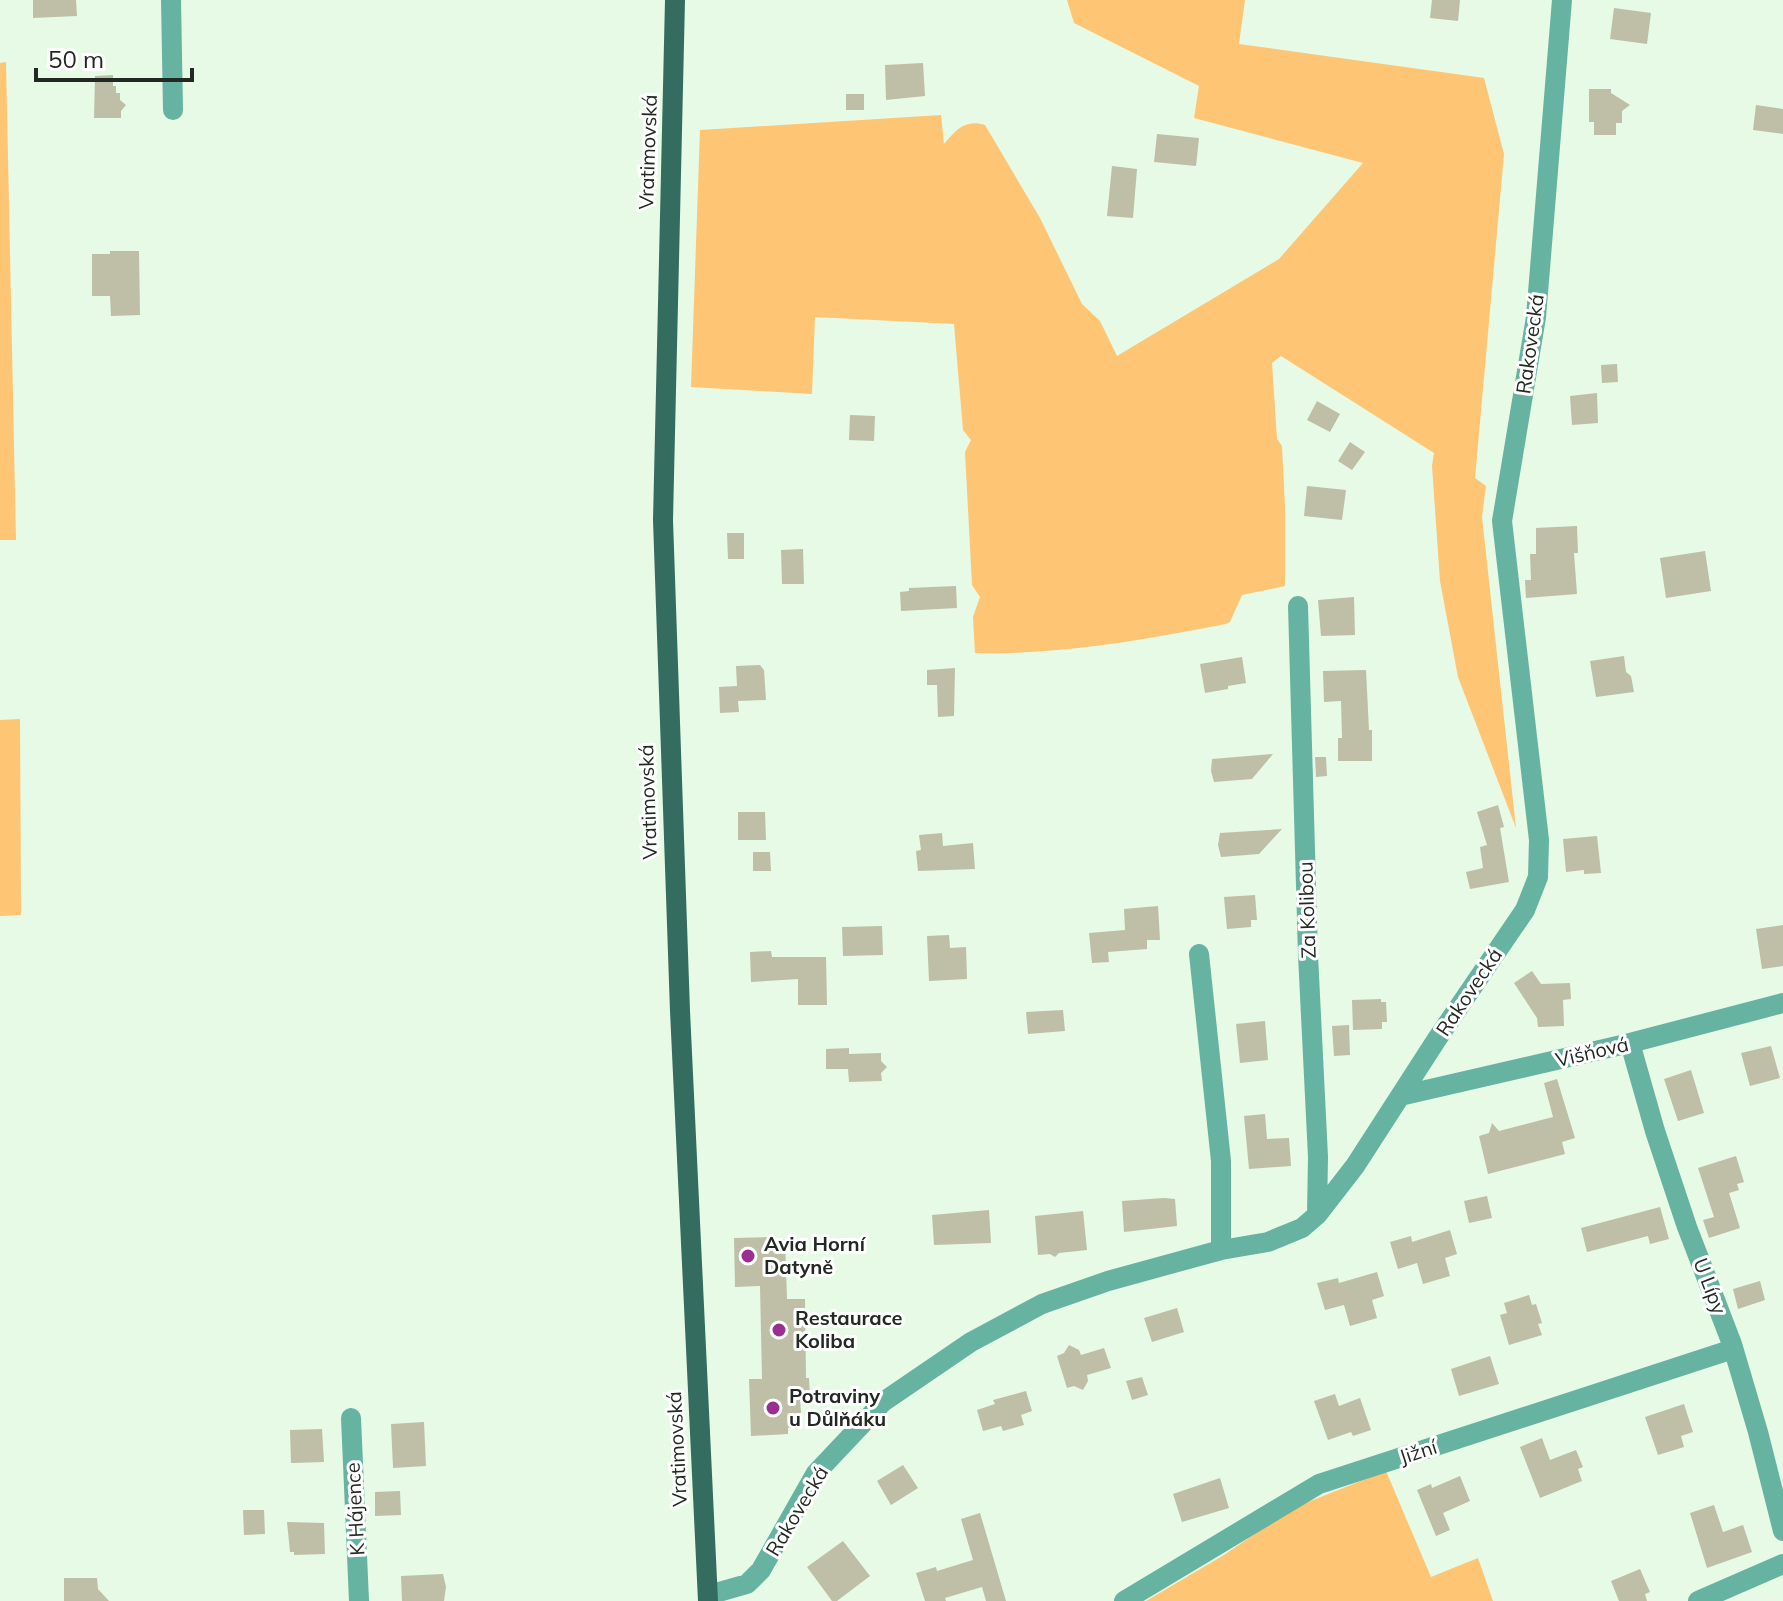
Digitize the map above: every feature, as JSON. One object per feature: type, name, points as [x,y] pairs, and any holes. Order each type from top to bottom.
[{"type":"main road","name":"Vratimovská","points":[[675,0],[663,520],[680,996],[708,1598]]},
{"type":"street","points":[[171,0],[173,110]]},
{"type":"street","name":"Rakovecká","points":[[708,1598],[747,1584],[761,1570],[816,1473],[883,1402],[971,1342],[1042,1304],[1108,1281],[1221,1250],[1268,1242],[1302,1228],[1317,1215],[1355,1166],[1525,910],[1538,877],[1539,840],[1502,521],[1536,317],[1562,0]]},
{"type":"street","name":"Za Kolibou","points":[[1298,606],[1308,955],[1318,1157],[1317,1215]]},
{"type":"street","points":[[1199,954],[1221,1161],[1221,1250]]},
{"type":"street","name":"Višňová","points":[[1400,1096],[1630,1043],[1783,1003]]},
{"type":"street","name":"U Lípy","points":[[1630,1043],[1669,1172],[1733,1349],[1783,1531]]},
{"type":"street","name":"Jižní","points":[[1124,1601],[1319,1484],[1733,1349]]},
{"type":"street","name":"K Hájence","points":[[351,1418],[359,1601]]},
{"type":"street","points":[[1698,1601],[1783,1564]]},
{"type":"shaded area","points":[[1067,0],[1245,0],[1239,44],[1484,78],[1504,154],[1475,478],[1486,486],[1482,517],[1516,828],[1458,677],[1440,581],[1432,466],[1434,453],[1281,356],[1272,363],[1277,439],[1282,446],[1285,586],[1242,595],[1230,622],[1226,624],[1133,641],[1038,652],[975,653],[973,617],[980,597],[972,585],[965,452],[971,440],[963,430],[954,324],[815,317],[812,394],[691,387],[700,130],[941,115],[944,144],[966,125],[985,125],[1040,218],[1082,304],[1100,321],[1117,356],[1279,259],[1363,163],[1194,118],[1199,86],[1074,23]]},
{"type":"shaded area","points":[[6,62],[16,540],[0,540],[0,63]]},
{"type":"shaded area","points":[[20,719],[21,915],[0,916],[0,720]]},
{"type":"shaded area","points":[[1386,1471],[1431,1577],[1478,1558],[1493,1601],[1146,1601],[1224,1555],[1293,1508]]},
{"type":"building","points":[[33,0],[76,0],[77,16],[33,18]]},
{"type":"building","points":[[1432,0],[1460,0],[1458,21],[1430,18]]},
{"type":"building","points":[[1614,8],[1651,13],[1647,44],[1610,39]]},
{"type":"building","points":[[923,63],[925,96],[886,100],[885,65]]},
{"type":"building","points":[[113,75],[116,93],[120,93],[120,100],[126,105],[121,111],[121,118],[94,118],[95,76]]},
{"type":"building","points":[[1589,89],[1611,89],[1611,93],[1630,105],[1622,111],[1622,123],[1616,123],[1616,135],[1594,135],[1594,122],[1589,122]]},
{"type":"building","points":[[846,94],[864,94],[864,110],[846,110]]},
{"type":"building","points":[[1756,105],[1783,109],[1783,134],[1753,130]]},
{"type":"building","points":[[1157,134],[1199,138],[1196,166],[1154,162]]},
{"type":"building","points":[[1112,166],[1137,169],[1133,218],[1107,216]]},
{"type":"building","points":[[110,251],[139,251],[140,315],[111,316],[110,296],[92,296],[92,254],[110,254]]},
{"type":"building","points":[[1617,364],[1618,382],[1602,383],[1601,365]]},
{"type":"building","points":[[1597,393],[1598,423],[1572,425],[1570,396]]},
{"type":"building","points":[[1317,401],[1340,414],[1330,432],[1307,420]]},
{"type":"building","points":[[850,415],[875,416],[874,441],[849,440]]},
{"type":"building","points":[[1350,442],[1365,452],[1352,470],[1338,461]]},
{"type":"building","points":[[1307,486],[1346,490],[1342,520],[1304,516]]},
{"type":"building","points":[[1577,526],[1578,553],[1574,553],[1577,594],[1526,598],[1525,580],[1531,580],[1530,554],[1536,554],[1536,528]]},
{"type":"building","points":[[727,533],[744,533],[744,559],[728,559]]},
{"type":"building","points":[[803,549],[804,584],[782,584],[781,550]]},
{"type":"building","points":[[1705,551],[1711,591],[1666,598],[1660,558]]},
{"type":"building","points":[[956,586],[957,608],[901,611],[900,592],[909,591],[909,588]]},
{"type":"building","points":[[1354,597],[1355,635],[1321,636],[1318,600]]},
{"type":"building","points":[[1624,656],[1634,692],[1596,697],[1590,661]]},
{"type":"building","points":[[1242,657],[1246,683],[1205,693],[1200,664]]},
{"type":"building","points":[[760,665],[764,670],[766,700],[738,701],[739,712],[720,713],[719,687],[737,686],[736,666]]},
{"type":"building","points":[[955,668],[954,716],[938,717],[937,685],[927,685],[927,670]]},
{"type":"building","points":[[1366,670],[1372,761],[1338,761],[1338,738],[1342,738],[1341,701],[1324,702],[1323,671]]},
{"type":"building","points":[[1273,754],[1252,779],[1214,782],[1212,759]]},
{"type":"building","points":[[1315,757],[1326,757],[1327,776],[1316,777]]},
{"type":"building","points":[[1498,805],[1504,827],[1500,828],[1509,882],[1470,889],[1466,872],[1483,868],[1480,847],[1487,845],[1477,812]]},
{"type":"building","points":[[738,812],[765,812],[766,840],[738,840]]},
{"type":"building","points":[[1282,829],[1259,854],[1221,857],[1218,845],[1220,833]]},
{"type":"building","points":[[942,833],[943,846],[973,843],[975,869],[918,871],[916,851],[921,850],[919,835]]},
{"type":"building","points":[[1597,836],[1601,873],[1584,874],[1584,870],[1566,872],[1563,839]]},
{"type":"building","points":[[753,852],[770,852],[771,871],[753,871]]},
{"type":"building","points":[[1255,895],[1257,920],[1251,920],[1251,927],[1227,929],[1224,897]]},
{"type":"building","points":[[1158,906],[1160,940],[1147,940],[1147,949],[1108,952],[1109,962],[1092,963],[1089,933],[1125,930],[1124,909]]},
{"type":"building","points":[[1783,925],[1783,966],[1762,969],[1756,929]]},
{"type":"building","points":[[882,926],[883,955],[843,956],[842,927]]},
{"type":"building","points":[[949,935],[950,948],[966,947],[967,979],[929,981],[927,936]]},
{"type":"building","points":[[771,951],[772,957],[826,957],[827,1005],[798,1005],[798,979],[751,982],[750,952]]},
{"type":"building","points":[[1532,971],[1541,984],[1570,983],[1571,999],[1563,1000],[1564,1026],[1538,1027],[1537,1018],[1514,983]]},
{"type":"building","points":[[1381,999],[1381,1002],[1386,1002],[1387,1022],[1382,1022],[1382,1029],[1353,1030],[1352,1000]]},
{"type":"building","points":[[1063,1010],[1065,1031],[1028,1034],[1026,1012]]},
{"type":"building","points":[[1265,1021],[1268,1060],[1240,1063],[1236,1024]]},
{"type":"building","points":[[1349,1025],[1350,1055],[1334,1056],[1332,1026]]},
{"type":"building","points":[[1771,1046],[1780,1078],[1750,1086],[1741,1053]]},
{"type":"building","points":[[849,1048],[849,1054],[881,1053],[881,1061],[887,1067],[881,1073],[882,1081],[849,1082],[848,1069],[826,1069],[826,1049]]},
{"type":"building","points":[[1691,1070],[1704,1113],[1678,1121],[1664,1079]]},
{"type":"building","points":[[1557,1079],[1575,1138],[1562,1142],[1565,1154],[1488,1174],[1479,1136],[1489,1133],[1492,1123],[1499,1131],[1553,1117],[1544,1083]]},
{"type":"building","points":[[1265,1114],[1267,1139],[1289,1138],[1291,1166],[1249,1169],[1244,1116]]},
{"type":"building","points":[[1736,1156],[1744,1182],[1737,1184],[1739,1190],[1729,1193],[1740,1228],[1709,1238],[1703,1220],[1714,1217],[1698,1168]]},
{"type":"building","points":[[1487,1196],[1492,1218],[1469,1223],[1464,1201]]},
{"type":"building","points":[[1175,1199],[1177,1226],[1124,1232],[1122,1201]]},
{"type":"building","points":[[1660,1207],[1669,1239],[1650,1244],[1648,1236],[1587,1252],[1581,1228]]},
{"type":"building","points":[[989,1210],[991,1243],[934,1245],[932,1215]]},
{"type":"building","points":[[1083,1211],[1087,1250],[1059,1253],[1055,1257],[1038,1255],[1035,1216]]},
{"type":"building","points":[[1450,1230],[1457,1254],[1445,1258],[1450,1276],[1423,1284],[1417,1263],[1398,1269],[1390,1242],[1411,1236],[1412,1242]]},
{"type":"building","points":[[769,1237],[769,1240],[785,1239],[787,1299],[805,1299],[806,1378],[809,1378],[810,1396],[800,1397],[801,1413],[796,1413],[797,1428],[788,1428],[788,1434],[751,1436],[749,1379],[762,1379],[760,1286],[735,1287],[734,1238]]},
{"type":"building","points":[[1377,1272],[1384,1296],[1372,1300],[1377,1318],[1350,1326],[1344,1305],[1325,1310],[1317,1283],[1338,1278],[1339,1283]]},
{"type":"building","points":[[1760,1281],[1765,1300],[1738,1309],[1733,1289]]},
{"type":"building","points":[[1529,1295],[1532,1305],[1536,1304],[1542,1335],[1509,1345],[1500,1315],[1507,1313],[1504,1303]]},
{"type":"building","points":[[1177,1308],[1184,1332],[1152,1342],[1144,1318]]},
{"type":"building","points":[[1069,1345],[1079,1350],[1081,1355],[1104,1348],[1111,1368],[1087,1375],[1088,1381],[1083,1390],[1074,1386],[1067,1388],[1057,1356],[1064,1353]]},
{"type":"building","points":[[1490,1356],[1499,1384],[1459,1396],[1451,1369]]},
{"type":"building","points":[[1142,1377],[1148,1395],[1132,1400],[1126,1381]]},
{"type":"building","points":[[1026,1391],[1032,1411],[1021,1415],[1024,1425],[1003,1431],[1001,1426],[983,1431],[977,1410],[995,1404],[993,1400]]},
{"type":"building","points":[[1335,1394],[1339,1406],[1360,1398],[1371,1430],[1353,1436],[1351,1432],[1328,1440],[1314,1401]]},
{"type":"building","points":[[1684,1404],[1693,1432],[1681,1436],[1684,1447],[1658,1455],[1645,1417]]},
{"type":"building","points":[[424,1422],[426,1466],[393,1468],[391,1424]]},
{"type":"building","points":[[322,1429],[324,1462],[291,1463],[290,1430]]},
{"type":"building","points":[[1542,1438],[1550,1460],[1576,1450],[1583,1467],[1578,1469],[1582,1481],[1540,1498],[1520,1447]]},
{"type":"building","points":[[903,1465],[918,1488],[891,1505],[877,1481]]},
{"type":"building","points":[[1460,1476],[1470,1501],[1443,1513],[1450,1530],[1436,1536],[1417,1490],[1431,1484],[1432,1488]]},
{"type":"building","points":[[1220,1478],[1229,1508],[1182,1522],[1173,1494]]},
{"type":"building","points":[[400,1491],[401,1515],[375,1516],[375,1492]]},
{"type":"building","points":[[1714,1505],[1723,1532],[1743,1525],[1752,1552],[1707,1568],[1690,1513]]},
{"type":"building","points":[[243,1510],[264,1510],[265,1534],[244,1535]]},
{"type":"building","points":[[980,1513],[1006,1601],[986,1601],[982,1587],[945,1598],[946,1601],[925,1601],[916,1573],[936,1567],[937,1571],[973,1560],[961,1519]]},
{"type":"building","points":[[287,1522],[324,1523],[325,1554],[294,1555],[290,1552]]},
{"type":"building","points":[[843,1541],[870,1576],[837,1601],[832,1601],[807,1567]]},
{"type":"building","points":[[1640,1569],[1650,1592],[1645,1594],[1647,1601],[1619,1601],[1611,1581]]},
{"type":"building","points":[[443,1574],[446,1587],[444,1601],[402,1601],[401,1576]]},
{"type":"building","points":[[64,1578],[97,1578],[98,1589],[109,1601],[64,1601]]},
{"type":"place","name":"Avia Horní Datyně","points":[[748,1256]]},
{"type":"place","name":"Restaurace Koliba","points":[[779,1330]]},
{"type":"place","name":"Potraviny u Důlňáku","points":[[773,1408]]}]
